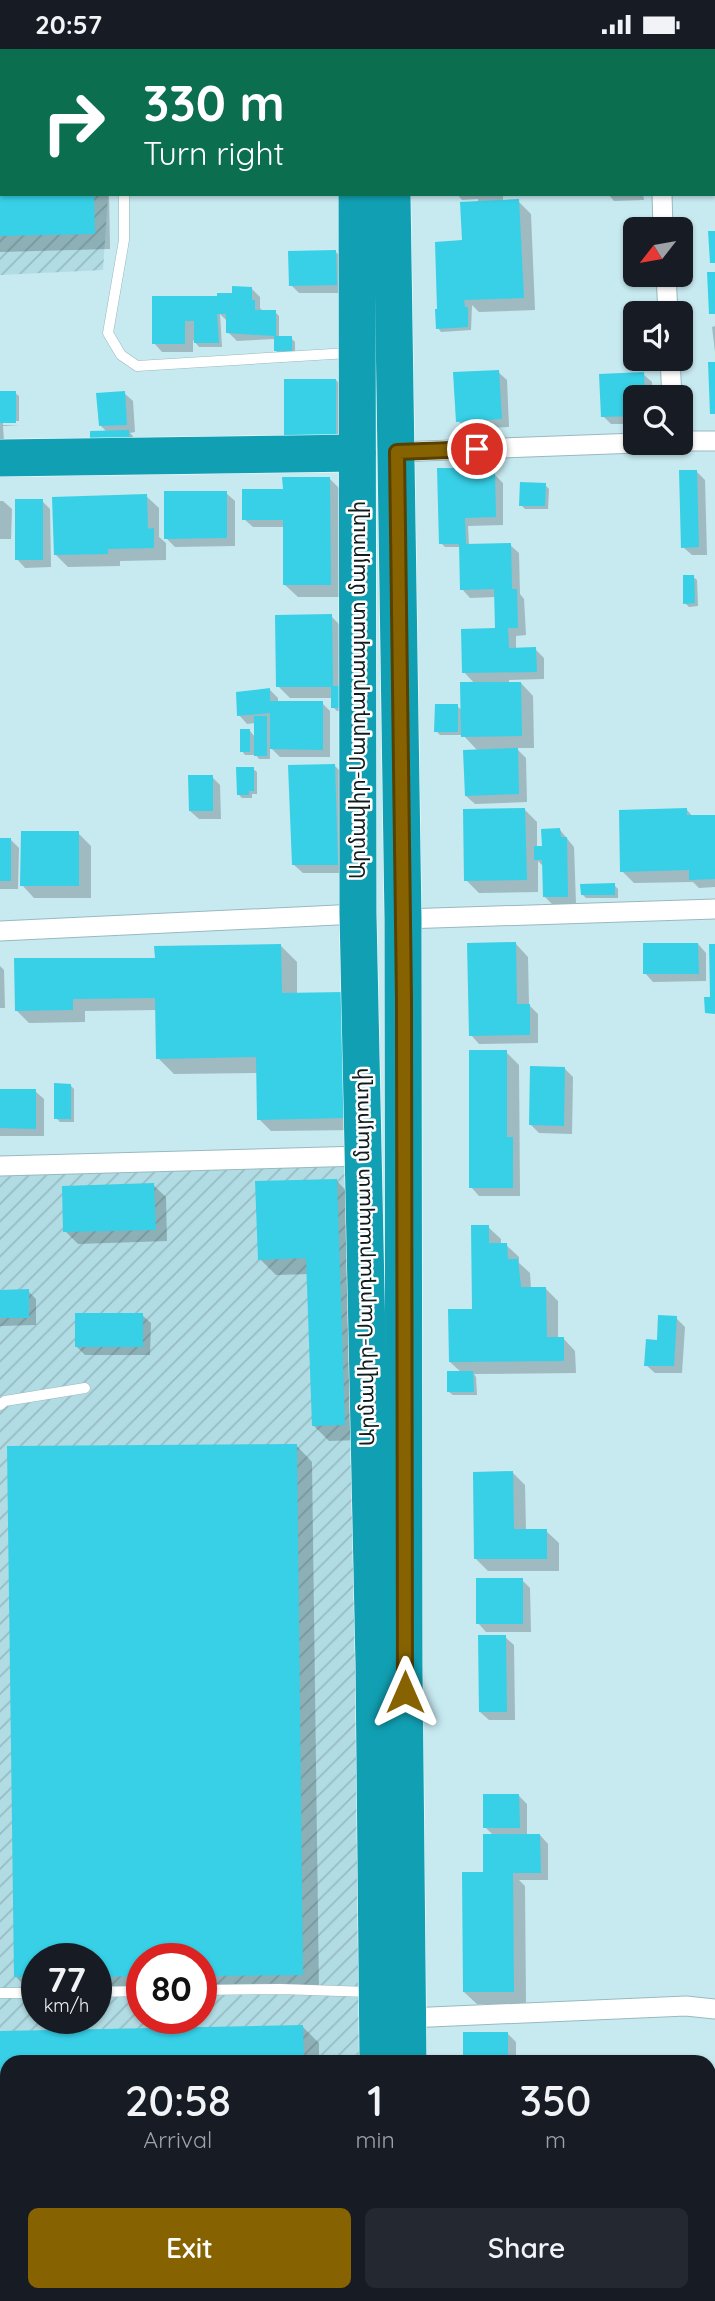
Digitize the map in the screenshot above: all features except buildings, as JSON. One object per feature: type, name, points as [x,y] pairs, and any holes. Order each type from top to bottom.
[{"type":"highway","name":"Արմավիր-Սարդարապատ մայրուղի","points":[[357,196],[358,914],[362,1156],[408,2055]]},
{"type":"highway","name":"Արմավիր-Սարդարապատ մայրուղի","points":[[378,2055],[377,1992],[389,1665],[403,919],[392,196]]},
{"type":"highway","points":[[0,458],[357,453]]},
{"type":"street","points":[[662,196],[663,217]]},
{"type":"street","points":[[693,441],[715,441]]},
{"type":"street","points":[[397,452],[623,444]]},
{"type":"street","points":[[403,919],[715,909]]},
{"type":"street","points":[[0,931],[358,914]]},
{"type":"street","points":[[0,1166],[362,1156]]},
{"type":"street","points":[[408,2018],[686,2006],[715,2009]]},
{"type":"lane","points":[[124,196],[124,240],[108,333],[121,355],[129,361],[137,366],[357,353]]},
{"type":"lane","points":[[0,1405],[5,1401],[85,1388]]},
{"type":"lane","points":[[217,1990],[377,1992]]},
{"type":"lane","points":[[0,1993],[21,1993]]},
{"type":"shaded area","points":[[0,196],[108,196],[103,270],[0,275]]},
{"type":"shaded area","points":[[355,1165],[360,2055],[0,2055],[0,1172]]},
{"type":"route","points":[[405,1692],[404,1000],[397,452],[477,449]]}]
